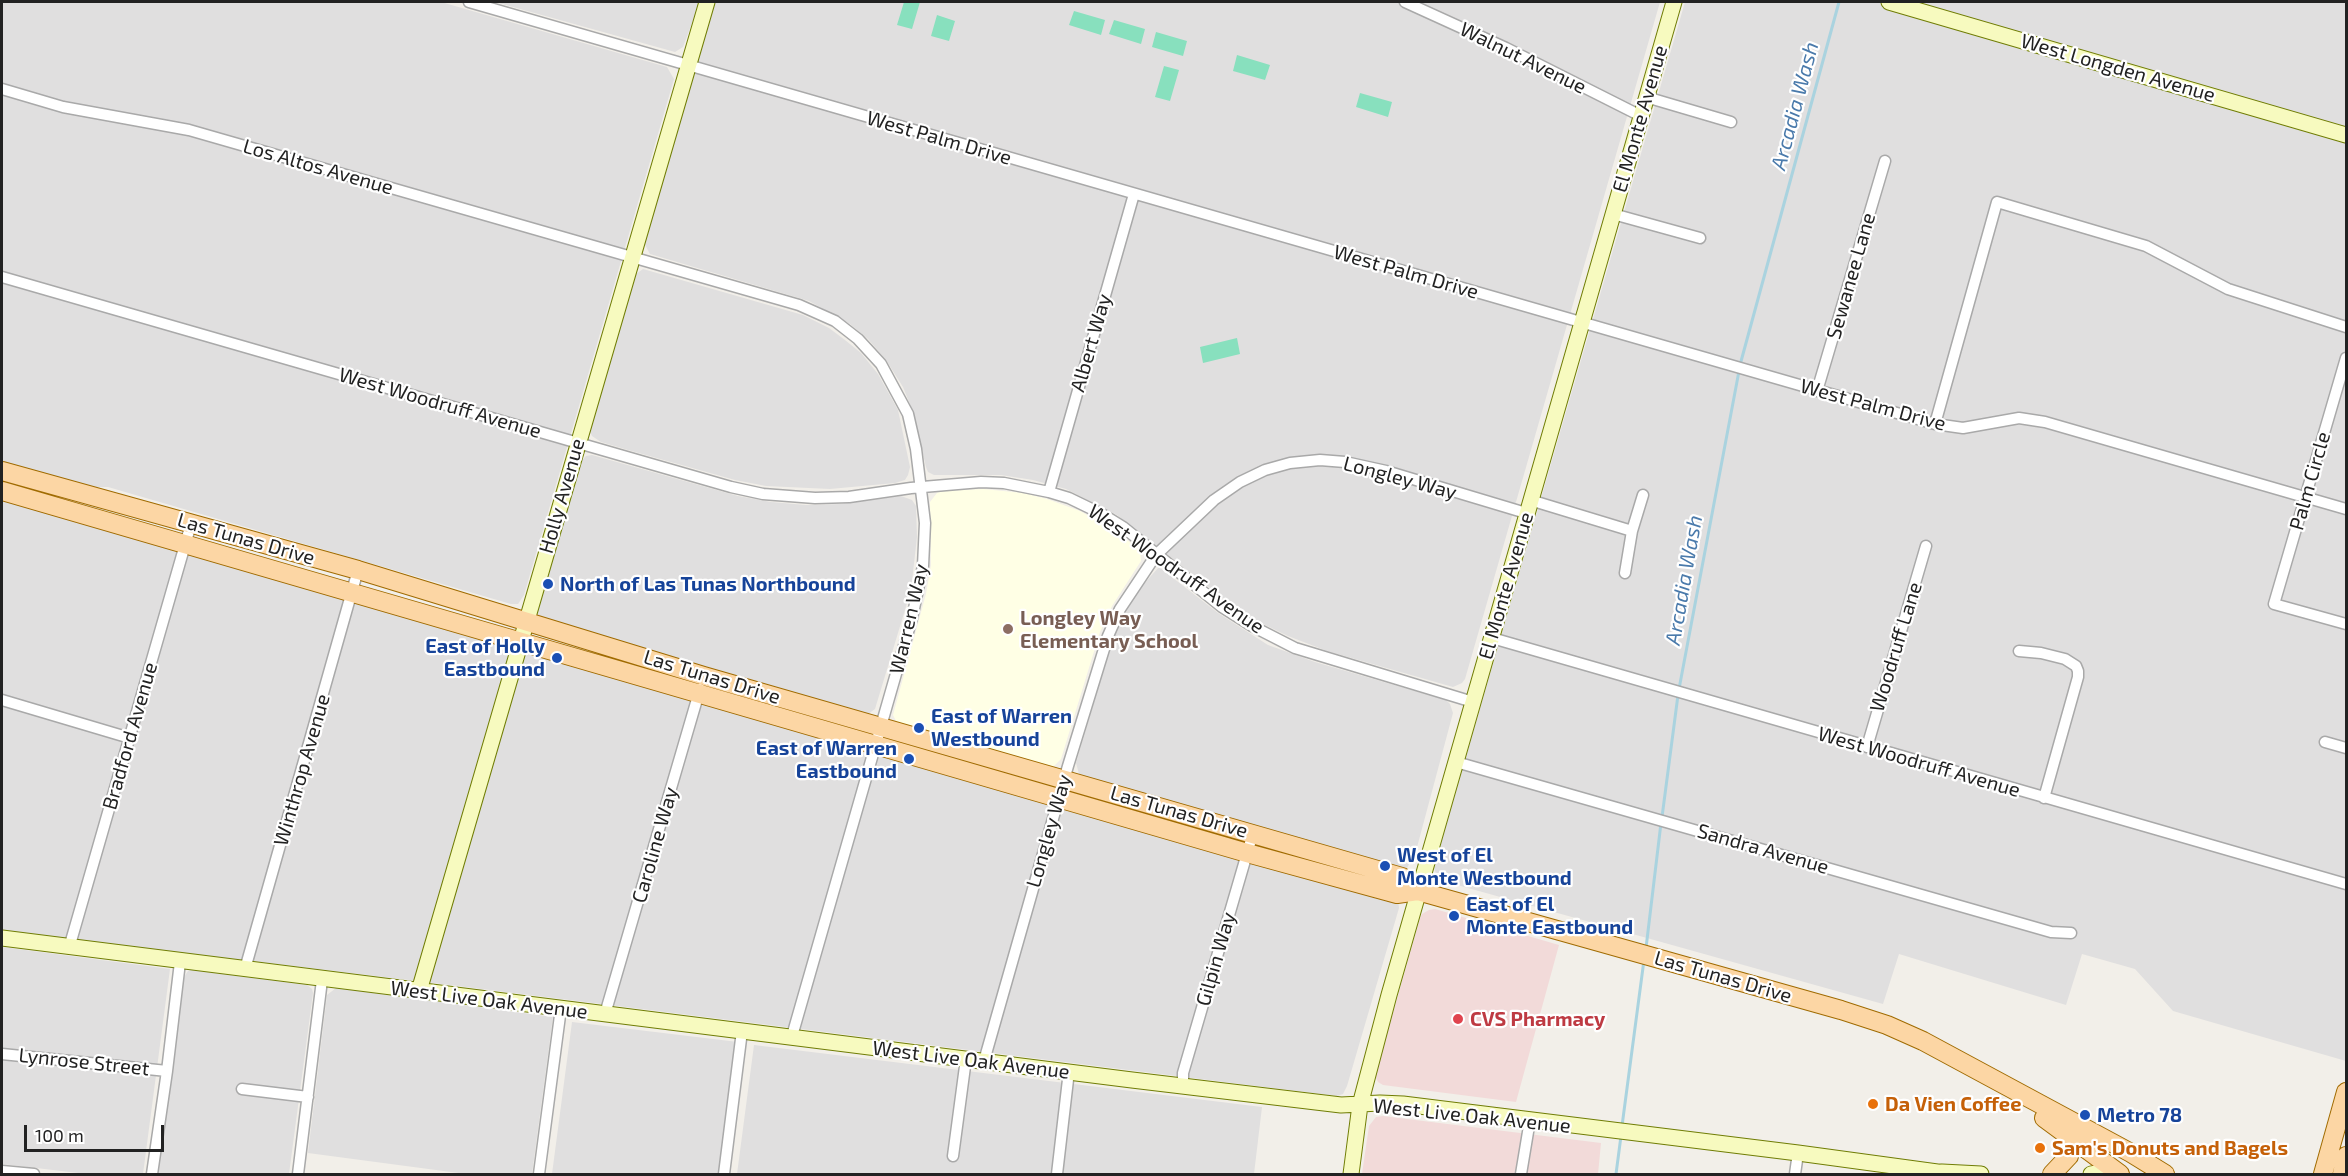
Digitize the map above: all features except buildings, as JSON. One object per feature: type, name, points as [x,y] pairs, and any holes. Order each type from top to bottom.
[{"type":"main road","name":"Las Tunas Drive","points":[[2,471],[358,570],[526,620],[704,675],[879,736]]},
{"type":"main road","name":"Las Tunas Drive","points":[[2,491],[352,591],[699,694],[879,736],[1061,788],[1253,833],[1405,878],[1418,891]]},
{"type":"main road","name":"Las Tunas Drive","points":[[1061,788],[1247,853],[1397,894],[1418,891],[1887,1025],[1923,1041],[1984,1076],[2131,1153],[2165,1174]]},
{"type":"main road","name":"Las Tunas Drive","points":[[1984,1076],[2072,1138],[2114,1173]]},
{"type":"main road","points":[[2323,1174],[2346,1092]]},
{"type":"main road","points":[[2052,1174],[2069,1156],[2072,1138]]},
{"type":"main road","points":[[2342,1174],[2346,1156]]},
{"type":"main road","points":[[2114,1173],[2128,1167],[2145,1174]]},
{"type":"street","name":"West Palm Drive","points":[[469,2],[1935,424],[1963,428],[2019,418],[2045,422],[2346,509]]},
{"type":"street","name":"Holly Avenue","points":[[419,991],[707,2]]},
{"type":"street","name":"Walnut Avenue","points":[[1405,2],[1506,48],[1641,116]]},
{"type":"street","name":"El Monte Avenue","points":[[1351,1174],[1360,1105],[1418,891],[1674,2]]},
{"type":"street","name":"West Longden Avenue","points":[[1889,2],[2346,135]]},
{"type":"street","name":"Los Altos Avenue","points":[[2,89],[63,107],[189,129],[631,258]]},
{"type":"street","points":[[1646,98],[1731,122]]},
{"type":"street","name":"Sewanee Lane","points":[[1817,391],[1885,161]]},
{"type":"street","name":"Albert Way","points":[[1049,492],[1134,194]]},
{"type":"street","points":[[1935,424],[1997,202],[2146,246],[2228,289],[2346,327]]},
{"type":"street","points":[[1613,214],[1700,238]]},
{"type":"street","name":"Warren Way","points":[[631,258],[799,305],[826,316],[850,333],[881,364],[908,414],[916,449],[925,522],[923,566],[912,618],[792,1036]]},
{"type":"street","name":"West Woodruff Avenue","points":[[2,277],[578,443],[698,480],[764,494],[815,498],[849,497],[981,482],[1004,483],[1049,492],[1069,498],[1123,527],[1222,607],[1252,626],[1295,648],[1473,702]]},
{"type":"street","name":"Palm Circle","points":[[2346,358],[2274,604],[2346,624]]},
{"type":"street","name":"Longley Way","points":[[984,1061],[1061,788],[1108,636],[1120,609],[1156,555],[1214,500],[1239,482],[1265,470],[1290,463],[1320,460],[1344,462],[1386,471],[1632,531]]},
{"type":"street","points":[[1625,573],[1632,531],[1643,495]]},
{"type":"street","name":"Bradford Avenue","points":[[69,948],[191,524]]},
{"type":"street","name":"Woodruff Lane","points":[[1867,747],[1926,546]]},
{"type":"street","name":"Winthrop Avenue","points":[[245,969],[358,570]]},
{"type":"street","name":"West Woodruff Avenue","points":[[1492,638],[2346,884]]},
{"type":"street","points":[[2019,651],[2065,659],[2076,666],[2078,671],[2044,798]]},
{"type":"street","name":"Caroline Way","points":[[605,1014],[704,675]]},
{"type":"street","points":[[2,700],[130,738]]},
{"type":"street","points":[[2325,742],[2346,748]]},
{"type":"street","name":"Sandra Avenue","points":[[1456,762],[2051,932],[2071,933]]},
{"type":"street","name":"Gilpin Way","points":[[1183,1086],[1184,1072],[1253,833]]},
{"type":"street","name":"West Live Oak Avenue","points":[[2,938],[322,980],[1341,1105],[1403,1104],[1946,1173],[1981,1174]]},
{"type":"street","points":[[152,1174],[180,962]]},
{"type":"street","points":[[298,1174],[322,980]]},
{"type":"street","points":[[539,1174],[561,1008]]},
{"type":"street","points":[[724,1174],[742,1031]]},
{"type":"street","name":"Lynrose Street","points":[[2,1054],[167,1071]]},
{"type":"street","points":[[953,1156],[966,1059]]},
{"type":"street","points":[[1057,1174],[1069,1071]]},
{"type":"street","points":[[242,1089],[308,1097]]},
{"type":"street","points":[[1521,1174],[1530,1120]]},
{"type":"street","points":[[1795,1174],[1798,1153]]},
{"type":"street","points":[[2091,1174],[2114,1173],[2131,1153]]},
{"type":"street","points":[[2,1170],[34,1174]]},
{"type":"shaded area","points":[[2,2],[441,2],[667,67],[674,79],[524,595],[518,604],[511,604],[108,487],[78,487],[2,465]]},
{"type":"shaded area","points":[[495,2],[700,2],[683,47],[675,52]]},
{"type":"shaded area","points":[[712,2],[1660,2],[1462,683],[1453,687],[1327,651],[1261,623],[1229,603],[1117,515],[1066,489],[1033,480],[1001,475],[934,475],[928,472],[913,412],[903,387],[886,360],[868,339],[850,324],[809,301],[650,254],[643,241]]},
{"type":"shaded area","points":[[1685,2],[2346,2],[2346,1061],[2173,1011],[2135,969],[2082,954],[2066,1005],[1899,954],[1883,1004],[1437,878],[1434,867]]},
{"type":"shaded area","points":[[643,269],[803,315],[829,328],[845,340],[861,353],[878,374],[898,410],[910,467],[905,480],[830,489],[766,486],[735,480],[628,450],[601,442],[592,436],[589,429],[633,276]]},
{"type":"shaded area","points":[[592,455],[738,496],[771,502],[806,505],[840,504],[901,496],[912,500],[916,506],[917,537],[911,590],[875,709],[868,714],[710,671],[539,617],[537,613],[539,603],[580,462],[586,456]]},
{"type":"shaded area","name":"Longley Way Elementary School","points":[[983,489],[1023,493],[1080,511],[1119,533],[1140,551],[1141,561],[1112,606],[1100,632],[1061,759],[1052,768],[897,723],[893,715],[926,594],[931,565],[930,502],[937,493],[943,491]]},
{"type":"shaded area","points":[[2,498],[1398,901],[1399,908],[1347,1086],[1343,1094],[1337,1096],[2,931]]},
{"type":"shaded area","points":[[1159,567],[1218,613],[1268,645],[1315,662],[1446,700],[1450,704],[1453,713],[1416,851],[1407,868],[1401,869],[1083,778],[1079,774],[1076,763],[1113,638],[1125,612],[1142,586]]},
{"type":"shaded area","points":[[1435,909],[1559,945],[1516,1102],[1383,1085],[1375,1076],[1420,918],[1422,914]]},
{"type":"shaded area","points":[[2,947],[170,969],[143,1174],[87,1174],[2,1164]]},
{"type":"shaded area","points":[[188,971],[307,985],[312,989],[289,1174],[158,1174],[184,977]]},
{"type":"shaded area","points":[[336,988],[553,1017],[532,1174],[466,1174],[308,1153],[327,995]]},
{"type":"shaded area","points":[[572,1022],[738,1042],[719,1174],[552,1174]]},
{"type":"shaded area","points":[[754,1045],[1262,1107],[1254,1174],[737,1174]]},
{"type":"shaded area","points":[[1376,1117],[1601,1143],[1598,1174],[1362,1174],[1369,1126]]},
{"type":"green space","points":[[904,2],[920,2],[912,29],[897,25]]},
{"type":"green space","points":[[1074,11],[1105,20],[1101,35],[1069,25]]},
{"type":"green space","points":[[937,15],[955,21],[949,41],[931,36]]},
{"type":"green space","points":[[1114,20],[1145,29],[1141,44],[1109,34]]},
{"type":"green space","points":[[1156,32],[1187,41],[1183,56],[1152,47]]},
{"type":"green space","points":[[1237,55],[1270,65],[1265,80],[1233,71]]},
{"type":"green space","points":[[1164,66],[1179,70],[1170,101],[1155,97]]},
{"type":"green space","points":[[1360,93],[1392,102],[1388,117],[1356,107]]},
{"type":"green space","points":[[1237,338],[1240,354],[1203,363],[1200,347]]},
{"type":"waterway","name":"Arcadia Wash","points":[[1740,365],[1839,2]]},
{"type":"waterway","name":"Arcadia Wash","points":[[1679,689],[1739,371]]},
{"type":"waterway","name":"Arcadia Wash","points":[[1662,817],[1678,695]]},
{"type":"waterway","name":"Arcadia Wash","points":[[1646,948],[1661,823]]},
{"type":"waterway","name":"Arcadia Wash","points":[[1622,1126],[1644,960]]},
{"type":"waterway","name":"Arcadia Wash","points":[[1616,1174],[1621,1136]]},
{"type":"place","name":"North of Las Tunas Northbound","points":[[548,584]]},
{"type":"place","name":"Longley Way Elementary School","points":[[1008,629]]},
{"type":"place","name":"East of Holly Eastbound","points":[[557,658]]},
{"type":"place","name":"East of Warren Westbound","points":[[919,728]]},
{"type":"place","name":"East of Warren Eastbound","points":[[909,759]]},
{"type":"place","name":"West of El Monte Westbound","points":[[1385,866]]},
{"type":"place","name":"East of El Monte Eastbound","points":[[1454,916]]},
{"type":"place","name":"CVS Pharmacy","points":[[1458,1019]]},
{"type":"place","name":"Da Vien Coffee","points":[[1873,1104]]},
{"type":"place","name":"Metro 78","points":[[2085,1115]]},
{"type":"place","name":"Sam's Donuts and Bagels","points":[[2040,1148]]}]
